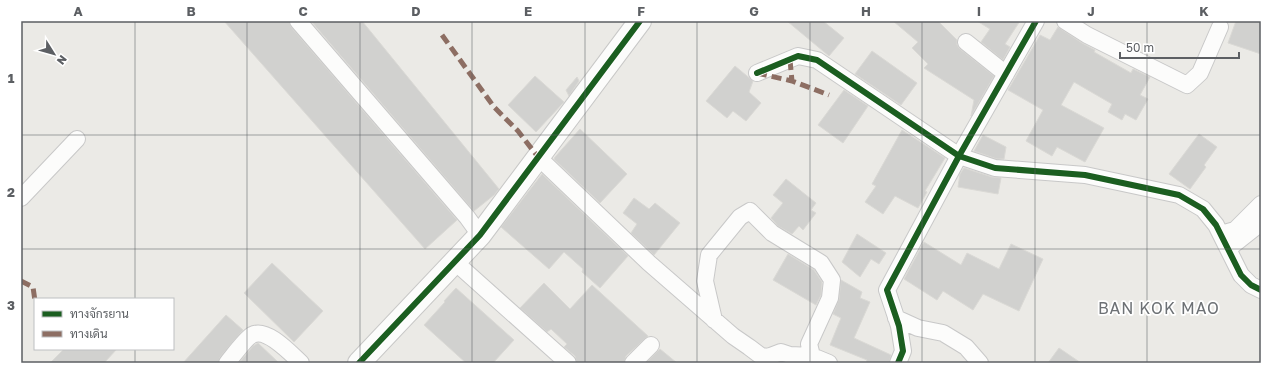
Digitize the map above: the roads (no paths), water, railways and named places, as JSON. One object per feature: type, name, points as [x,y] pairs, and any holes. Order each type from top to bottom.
[{"type":"street","points":[[298,21],[480,235]]},
{"type":"street","points":[[359,363],[480,235],[640,21]]},
{"type":"street","points":[[898,363],[903,352],[899,326],[887,290],[959,156],[1036,21]]},
{"type":"street","points":[[1065,21],[1088,35],[1187,84],[1200,73],[1220,27]]},
{"type":"street","points":[[966,42],[1006,74]]},
{"type":"street","points":[[757,73],[798,56],[816,60],[959,156],[995,168],[1085,175],[1179,195],[1203,209],[1216,225],[1241,274],[1251,285],[1261,290]]},
{"type":"street","points":[[21,198],[77,138]]},
{"type":"street","points":[[538,157],[649,263],[733,336],[761,356],[768,357],[781,352],[790,355],[812,356],[830,363]]},
{"type":"street","points":[[1221,234],[1235,230],[1261,204]]},
{"type":"street","points":[[714,320],[705,281],[709,255],[740,217],[750,211],[772,233],[821,263],[832,280],[830,298],[809,344],[812,356]]},
{"type":"street","points":[[1228,249],[1257,230]]},
{"type":"street","points":[[455,262],[568,363]]},
{"type":"street","points":[[896,318],[918,328],[943,332],[966,347],[980,363]]},
{"type":"street","points":[[227,363],[252,335],[260,333],[267,335],[278,343],[301,363]]},
{"type":"street","points":[[633,363],[651,345]]},
{"type":"district","name":"BAN KOK MAO","points":[[1159,308]]}]
